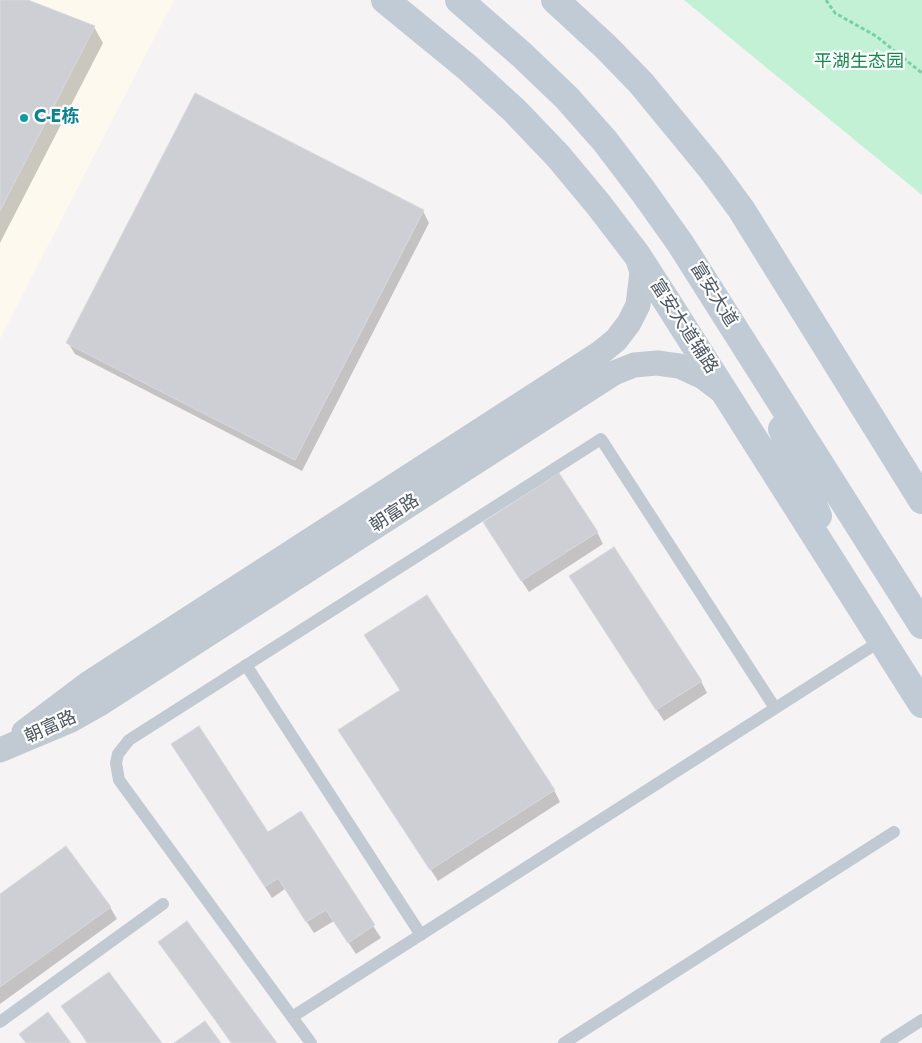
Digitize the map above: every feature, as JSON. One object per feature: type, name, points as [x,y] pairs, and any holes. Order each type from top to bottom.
[{"type":"main road","name":"富安大道辅路","points":[[384,0],[432,38],[515,111],[575,177],[636,255],[922,704]]},
{"type":"main road","name":"富安大道","points":[[459,0],[522,54],[605,140],[680,243],[922,625]]},
{"type":"main road","points":[[555,0],[606,47],[641,83],[710,167],[741,209],[922,500]]},
{"type":"main road","points":[[754,360],[845,583]]},
{"type":"street","name":"朝富路","points":[[2,749],[60,703],[89,683],[600,353],[616,340],[629,323],[638,305],[642,272],[636,255]]},
{"type":"street","name":"朝富路","points":[[2,749],[54,728],[101,703],[614,373],[634,365],[679,366],[703,377],[726,395]]},
{"type":"lane","points":[[311,1043],[119,780],[116,772],[118,754],[129,740],[600,439],[775,708]]},
{"type":"lane","points":[[292,1018],[882,640]]},
{"type":"lane","points":[[246,665],[421,935]]},
{"type":"lane","points":[[564,1043],[894,832]]},
{"type":"lane","points":[[0,1022],[163,904]]},
{"type":"lane","points":[[886,1043],[922,1020]]},
{"type":"path","points":[[826,0],[835,13],[876,36],[922,73]]},
{"type":"shaded area","points":[[0,0],[174,0],[0,339]]},
{"type":"green space","name":"平湖生态园","points":[[684,0],[922,0],[922,195]]},
{"type":"building","name":"C-E栋","points":[[0,0],[28,0],[95,26],[0,211]]},
{"type":"building","points":[[195,93],[424,210],[295,460],[66,343]]},
{"type":"building","points":[[559,473],[598,532],[521,581],[483,522]]},
{"type":"building","points":[[614,547],[702,681],[656,710],[569,576]]},
{"type":"building","points":[[427,595],[555,790],[430,870],[338,730],[400,690],[364,635]]},
{"type":"building","points":[[199,726],[268,832],[301,811],[375,925],[348,943],[326,910],[306,922],[278,878],[265,887],[171,744]]},
{"type":"building","points":[[66,846],[111,907],[0,987],[0,894]]},
{"type":"building","points":[[187,921],[277,1043],[232,1043],[158,942]]},
{"type":"building","points":[[109,972],[162,1043],[88,1043],[61,1006]]},
{"type":"building","points":[[48,1012],[71,1043],[26,1043],[19,1034]]},
{"type":"building","points":[[205,1021],[221,1043],[174,1043]]},
{"type":"place","name":"C-E栋","points":[[24,118]]}]
